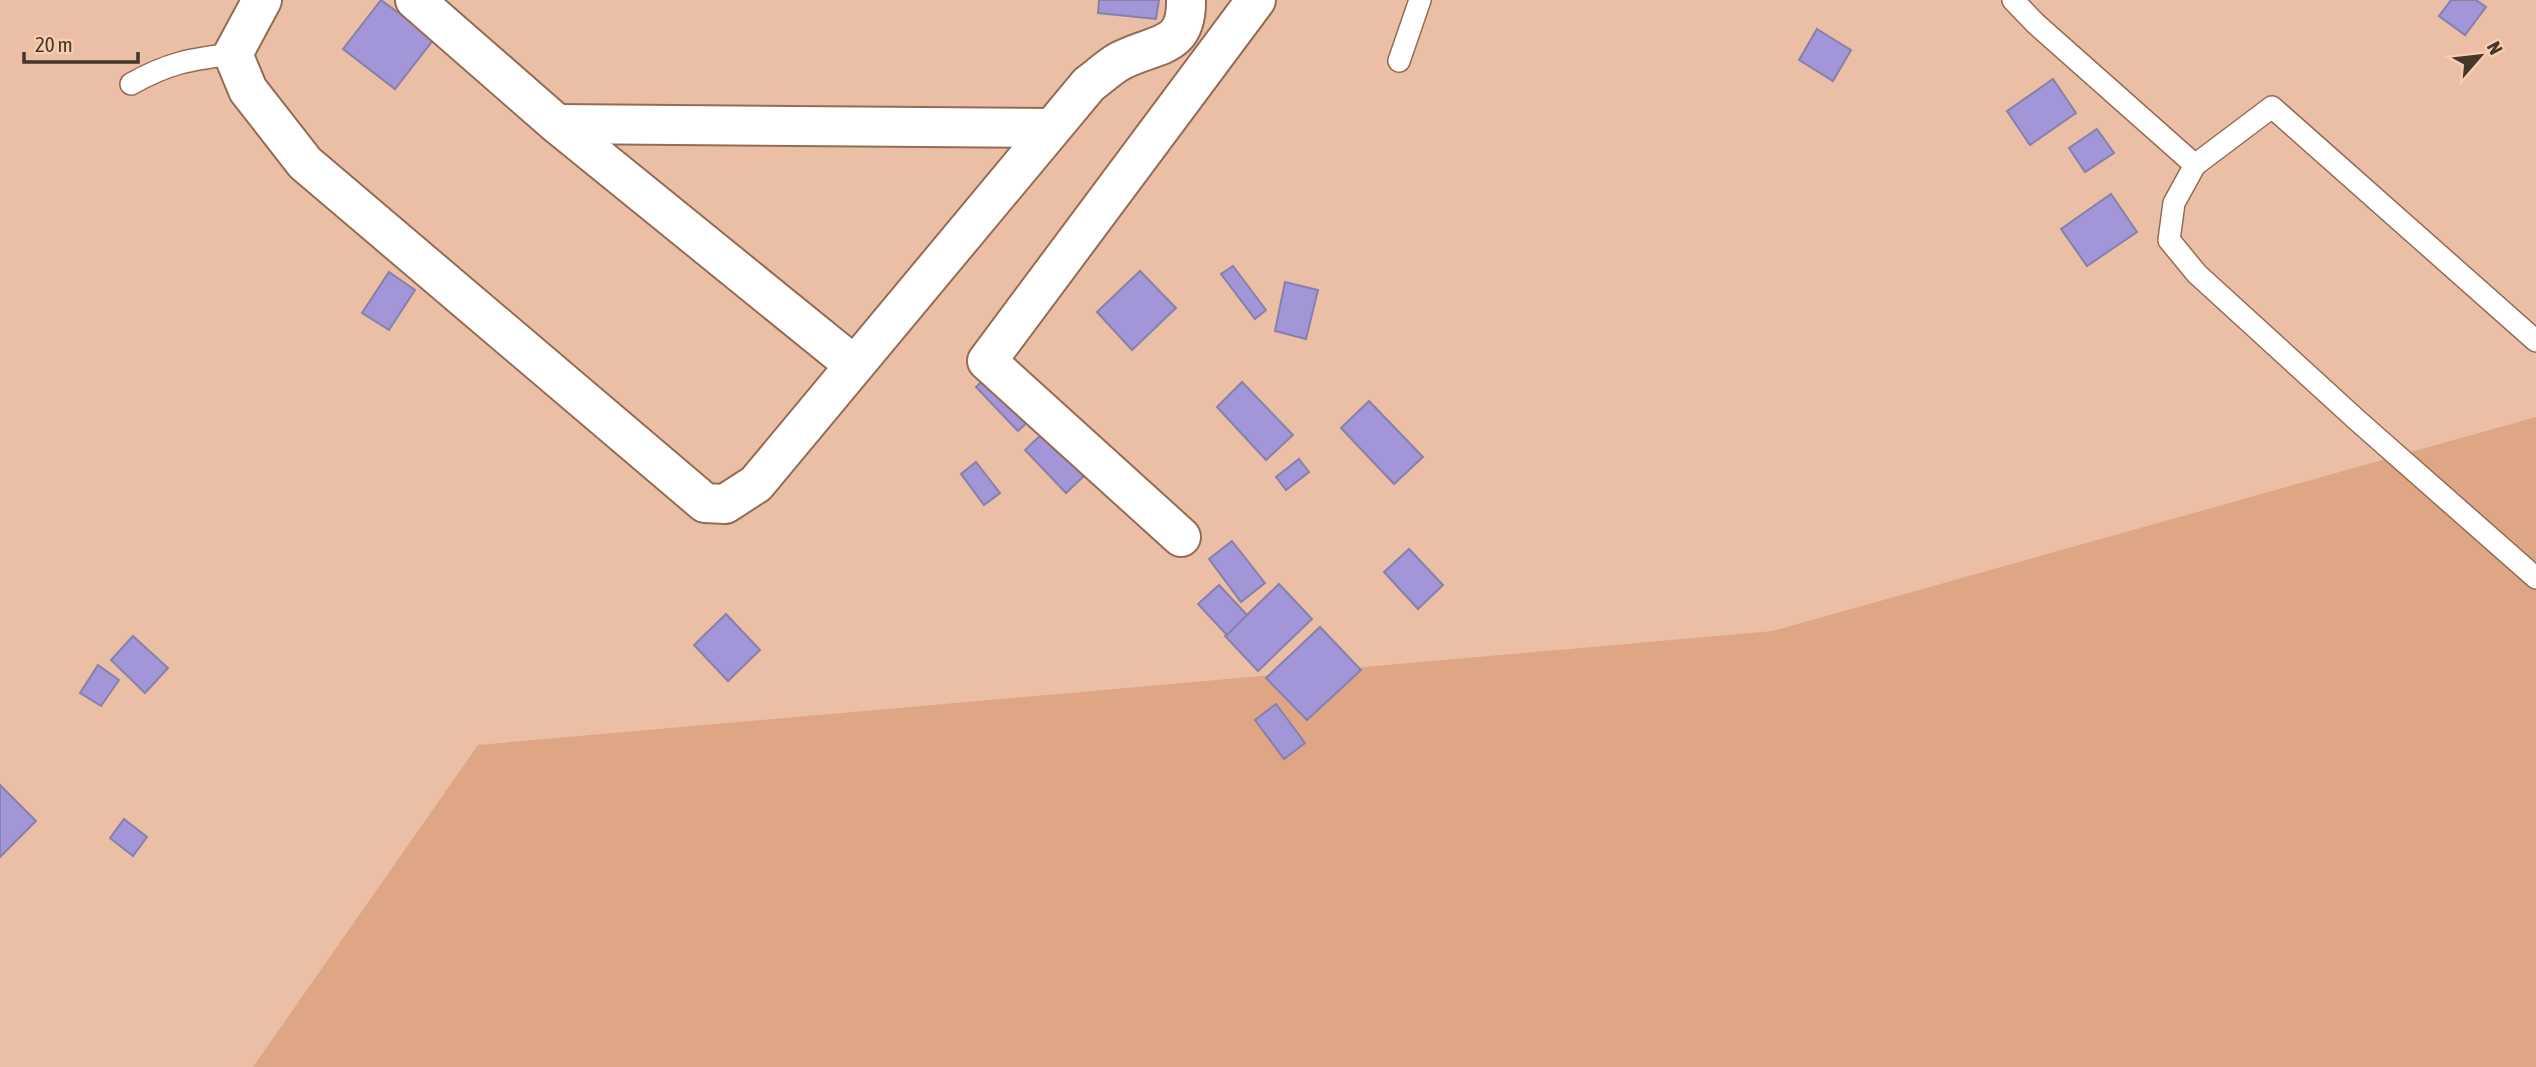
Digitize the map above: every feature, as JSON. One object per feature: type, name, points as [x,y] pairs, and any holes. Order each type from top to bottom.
[{"type":"street","points":[[262,0],[233,54],[248,90],[305,163],[705,503],[725,504],[756,484],[1089,84],[1119,62],[1173,39],[1183,29],[1186,0]]},
{"type":"street","points":[[415,0],[557,124],[854,365]]},
{"type":"street","points":[[1181,537],[987,361],[1256,0]]},
{"type":"street","points":[[557,124],[1051,128]]},
{"type":"lane","points":[[1399,61],[1420,0]]},
{"type":"lane","points":[[2013,0],[2035,23],[2195,164]]},
{"type":"lane","points":[[131,84],[159,68],[185,60],[233,54]]},
{"type":"lane","points":[[2536,341],[2272,107],[2195,164],[2174,203],[2169,240],[2197,274],[2347,412],[2536,578]]},
{"type":"shaded area","points":[[2536,417],[2536,1067],[253,1067],[478,745],[1773,631]]},
{"type":"building","points":[[381,0],[434,39],[395,89],[343,49]]},
{"type":"building","points":[[1099,0],[1159,0],[1156,19],[1098,13]]},
{"type":"building","points":[[2451,0],[2476,0],[2486,7],[2465,35],[2439,16]]},
{"type":"building","points":[[1817,29],[1851,50],[1833,81],[1799,60]]},
{"type":"building","points":[[2053,79],[2076,113],[2030,145],[2007,111]]},
{"type":"building","points":[[2097,129],[2114,153],[2085,172],[2069,148]]},
{"type":"building","points":[[2111,194],[2137,232],[2087,266],[2061,229]]},
{"type":"building","points":[[1233,266],[1266,310],[1255,319],[1221,274]]},
{"type":"building","points":[[1140,271],[1176,308],[1132,350],[1097,312]]},
{"type":"building","points":[[389,272],[415,290],[389,330],[362,313]]},
{"type":"building","points":[[1285,282],[1318,290],[1306,339],[1275,331]]},
{"type":"building","points":[[993,371],[1035,415],[1018,431],[976,387]]},
{"type":"building","points":[[1242,382],[1293,435],[1266,460],[1217,407]]},
{"type":"building","points":[[1369,401],[1423,457],[1394,484],[1341,428]]},
{"type":"building","points":[[1045,431],[1085,475],[1066,493],[1025,450]]},
{"type":"building","points":[[1299,459],[1309,472],[1286,490],[1276,477]]},
{"type":"building","points":[[976,462],[1000,493],[984,505],[961,474]]},
{"type":"building","points":[[1232,541],[1265,583],[1241,602],[1209,559]]},
{"type":"building","points":[[1409,549],[1443,585],[1418,609],[1384,572]]},
{"type":"building","points":[[1279,584],[1312,619],[1258,671],[1225,636]]},
{"type":"building","points":[[1219,585],[1247,615],[1227,635],[1198,604]]},
{"type":"building","points":[[726,614],[760,650],[728,681],[694,645]]},
{"type":"building","points":[[1320,627],[1361,670],[1307,720],[1266,678]]},
{"type":"building","points":[[133,636],[168,668],[145,693],[111,660]]},
{"type":"building","points":[[98,665],[119,680],[101,706],[80,693]]},
{"type":"building","points":[[1276,704],[1305,743],[1284,759],[1255,720]]},
{"type":"building","points":[[0,785],[36,821],[0,857]]},
{"type":"building","points":[[124,819],[147,837],[133,856],[110,838]]}]
